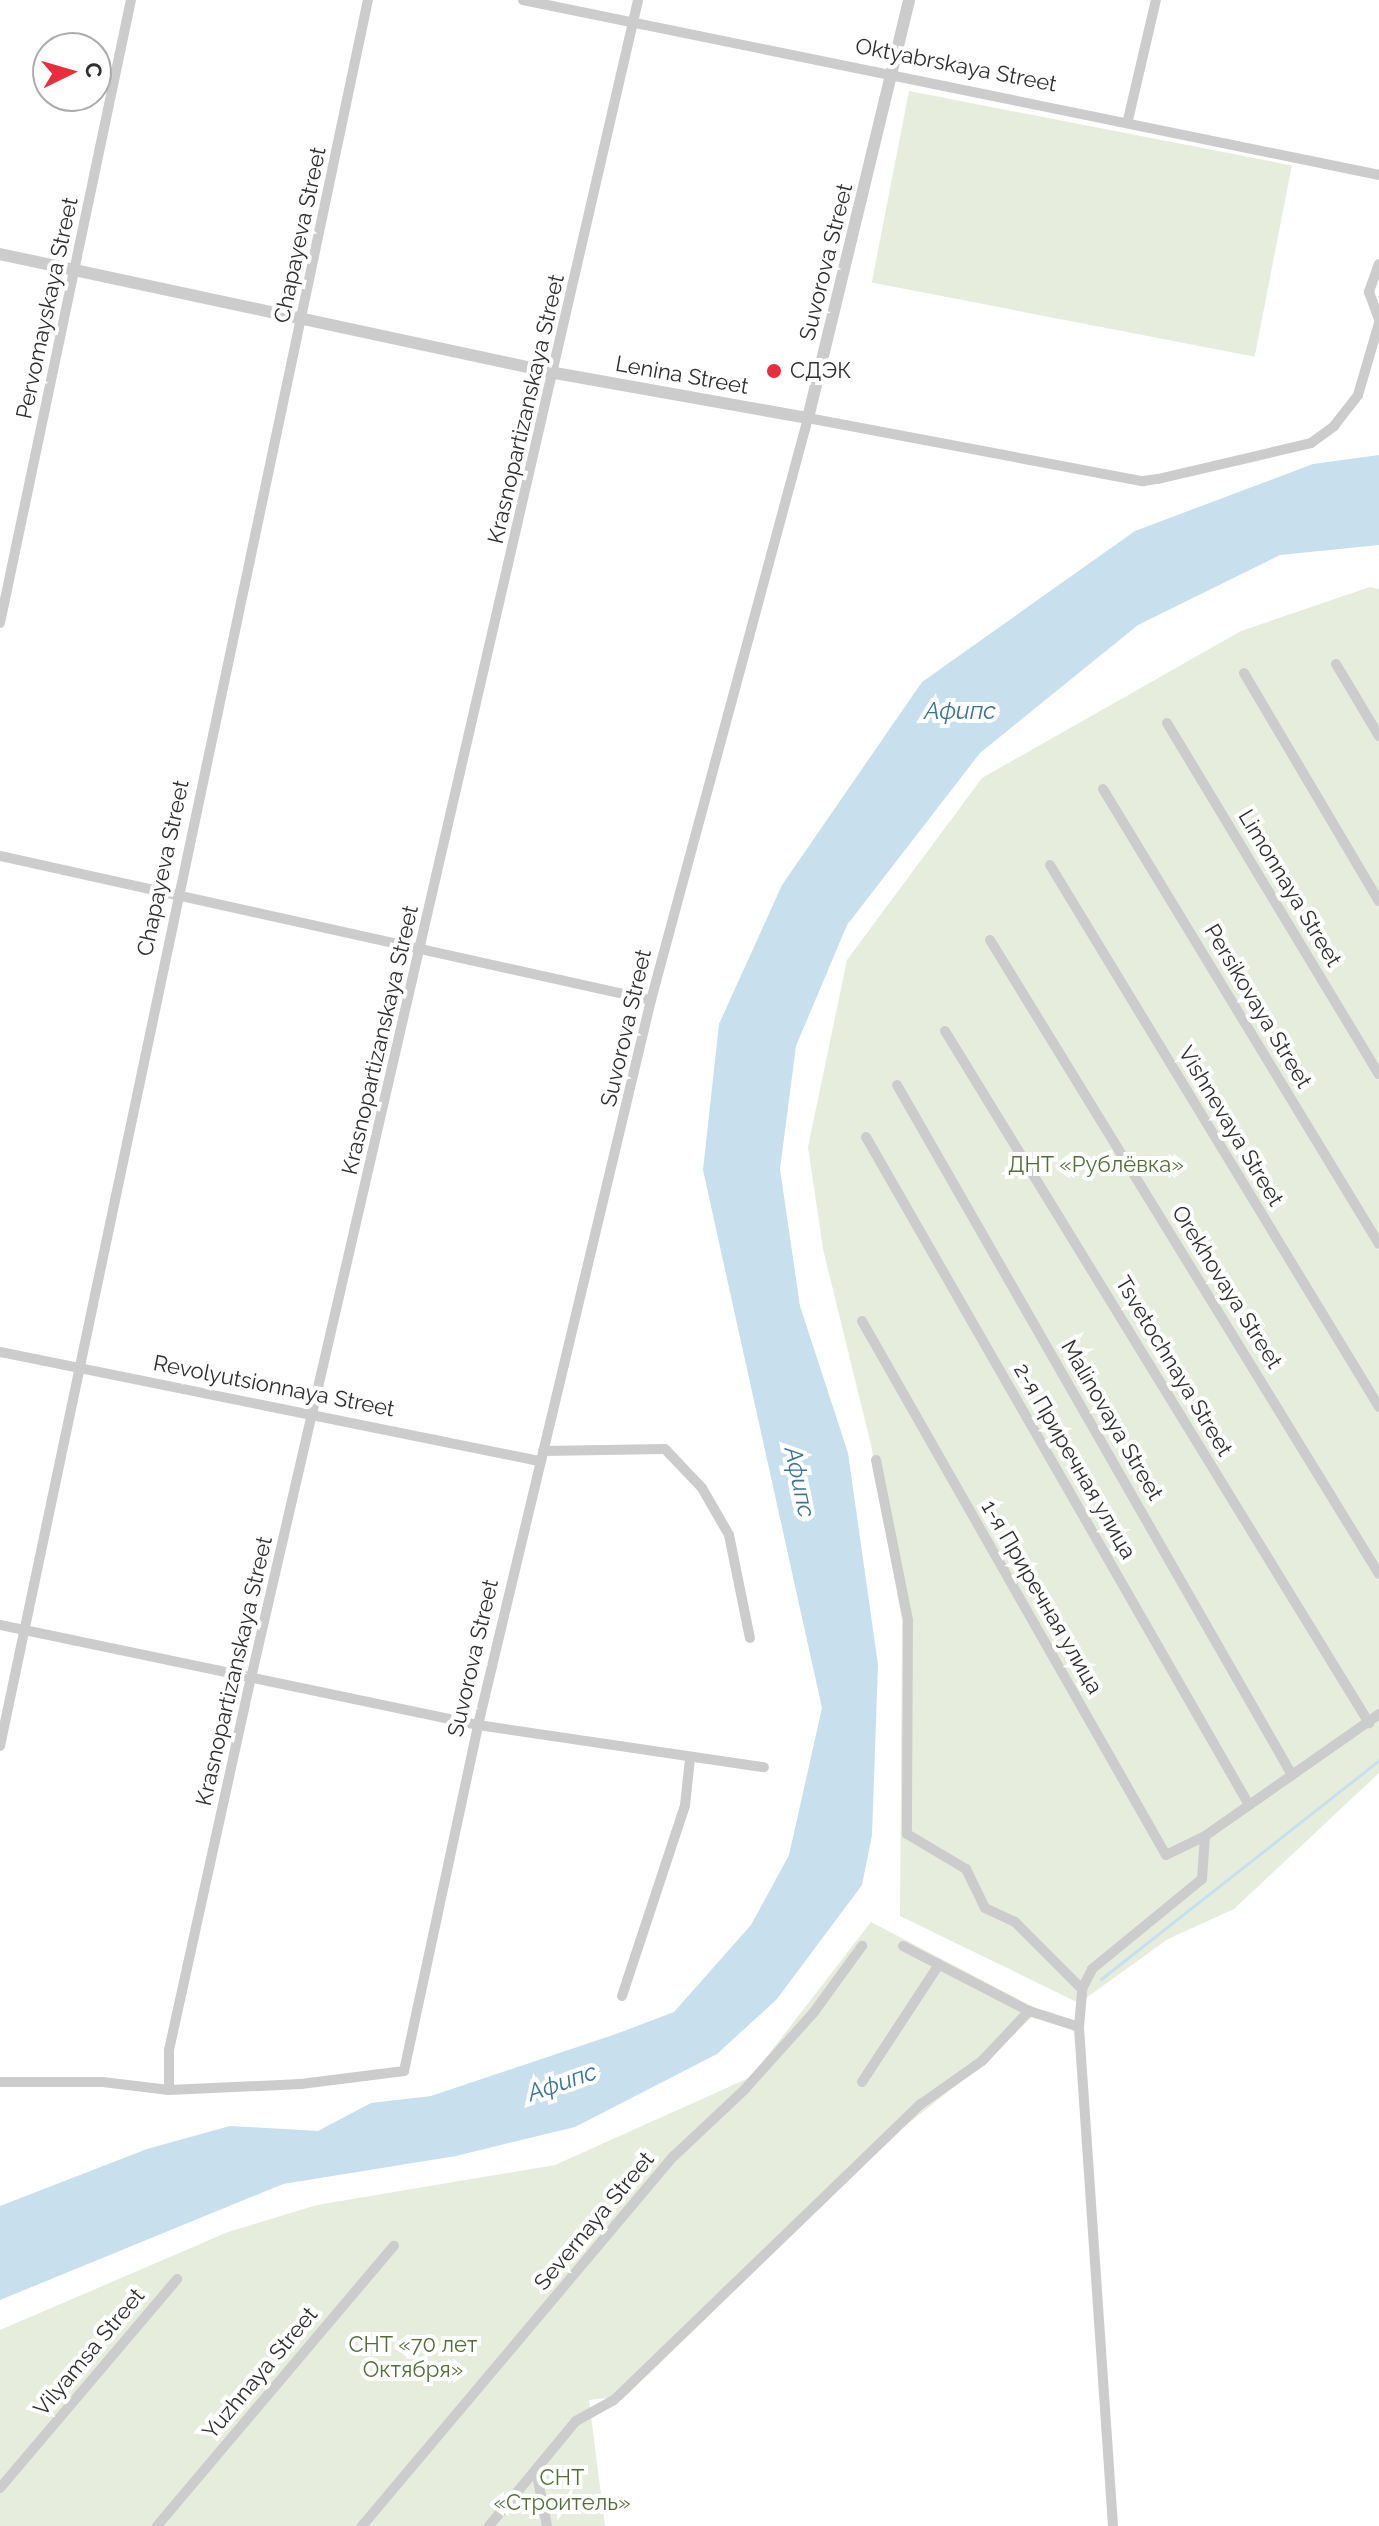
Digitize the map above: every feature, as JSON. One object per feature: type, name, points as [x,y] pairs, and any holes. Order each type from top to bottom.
[{"type":"street","name":"Pervomayskaya Street","points":[[0,623],[131,0]]},
{"type":"street","name":"Chapayeva Street","points":[[0,1746],[368,0]]},
{"type":"street","name":"Oktyabrskaya Street","points":[[523,0],[895,72],[1379,175]]},
{"type":"street","name":"Krasnopartizanskaya Street","points":[[169,2090],[169,2050],[251,1678],[315,1414],[638,0]]},
{"type":"street","name":"Suvorova Street","points":[[169,2090],[301,2084],[404,2071],[478,1725],[651,1000],[808,418],[895,72],[909,0]]},
{"type":"street","points":[[1128,120],[1156,0]]},
{"type":"street","name":"Lenina Street","points":[[0,254],[555,373],[1143,481],[1311,443],[1334,426],[1358,395],[1379,321],[1369,292],[1379,264]]},
{"type":"street","points":[[1336,664],[1379,736]]},
{"type":"street","points":[[1244,673],[1379,901]]},
{"type":"street","name":"Limonnaya Street","points":[[1167,723],[1379,1074]]},
{"type":"street","name":"Persikovaya Street","points":[[1103,789],[1379,1244]]},
{"type":"street","points":[[0,856],[651,1000]]},
{"type":"street","name":"Vishnevaya Street","points":[[1050,865],[1379,1407]]},
{"type":"street","name":"Orekhovaya Street","points":[[990,940],[1379,1574]]},
{"type":"street","name":"Tsvetochnaya Street","points":[[945,1031],[1369,1723]]},
{"type":"street","name":"Malinovaya Street","points":[[897,1085],[1292,1775]]},
{"type":"street","name":"2-я Приречная улица","points":[[866,1137],[1249,1805]]},
{"type":"street","name":"1-я Приречная улица","points":[[862,1321],[1166,1855],[1205,1836]]},
{"type":"street","name":"Revolyutsionnaya Street","points":[[0,1352],[541,1456],[665,1449],[702,1488],[729,1535],[746,1600],[750,1638]]},
{"type":"street","points":[[876,1460],[908,1620],[907,1834],[966,1869],[985,1908],[1015,1922],[1082,1989]]},
{"type":"street","points":[[0,1625],[478,1725],[690,1759],[764,1767]]},
{"type":"street","points":[[1113,2526],[1079,2027],[1082,1989],[1092,1969],[1202,1879],[1205,1836],[1379,1714]]},
{"type":"street","points":[[622,1996],[685,1805],[690,1759]]},
{"type":"street","name":"Severnaya Street","points":[[362,2526],[674,2156],[745,2089],[814,2012],[862,1946]]},
{"type":"street","points":[[903,1946],[1029,2011],[1079,2027]]},
{"type":"street","points":[[862,2082],[938,1966]]},
{"type":"street","points":[[489,2526],[576,2421],[614,2400],[921,2104],[982,2061],[1029,2011]]},
{"type":"street","points":[[0,2082],[103,2082],[169,2090]]},
{"type":"street","name":"Yuzhnaya Street","points":[[157,2526],[394,2246]]},
{"type":"street","name":"Vilyamsa Street","points":[[0,2488],[177,2279]]},
{"type":"street","points":[[536,2470],[547,2526]]},
{"type":"green space","points":[[909,91],[1292,165],[1255,357],[872,282]]},
{"type":"green space","name":"ДНТ «Рублёвка»","points":[[1370,587],[1379,589],[1379,1773],[1234,1909],[1168,1939],[1079,2003],[900,1916],[902,1621],[871,1445],[823,1249],[808,1147],[847,960],[982,778],[1241,631]]},
{"type":"green space","name":"СНТ «70 лет Октября»","points":[[871,1922],[1039,2010],[984,2063],[904,2127],[626,2396],[589,2400],[605,2526],[0,2526],[0,2330],[228,2232],[317,2205],[555,2165],[751,2077]]},
{"type":"water","name":"Афипс","points":[[1379,455],[1379,545],[1280,555],[1138,625],[980,753],[847,925],[796,1046],[780,1169],[800,1306],[848,1453],[878,1665],[872,1835],[862,1885],[777,1999],[717,2054],[575,2127],[456,2156],[283,2184],[0,2300],[0,2206],[147,2149],[230,2126],[318,2131],[371,2103],[431,2096],[616,2034],[674,2012],[751,1925],[789,1855],[822,1708],[703,1170],[719,1024],[782,885],[922,682],[1135,531],[1313,464]]},
{"type":"waterway","points":[[1101,1979],[1379,1760]]},
{"type":"place","name":"СДЭК","points":[[774,371]]},
{"type":"park label","name":"СНТ «Строитель»","points":[[562,2490]]}]
